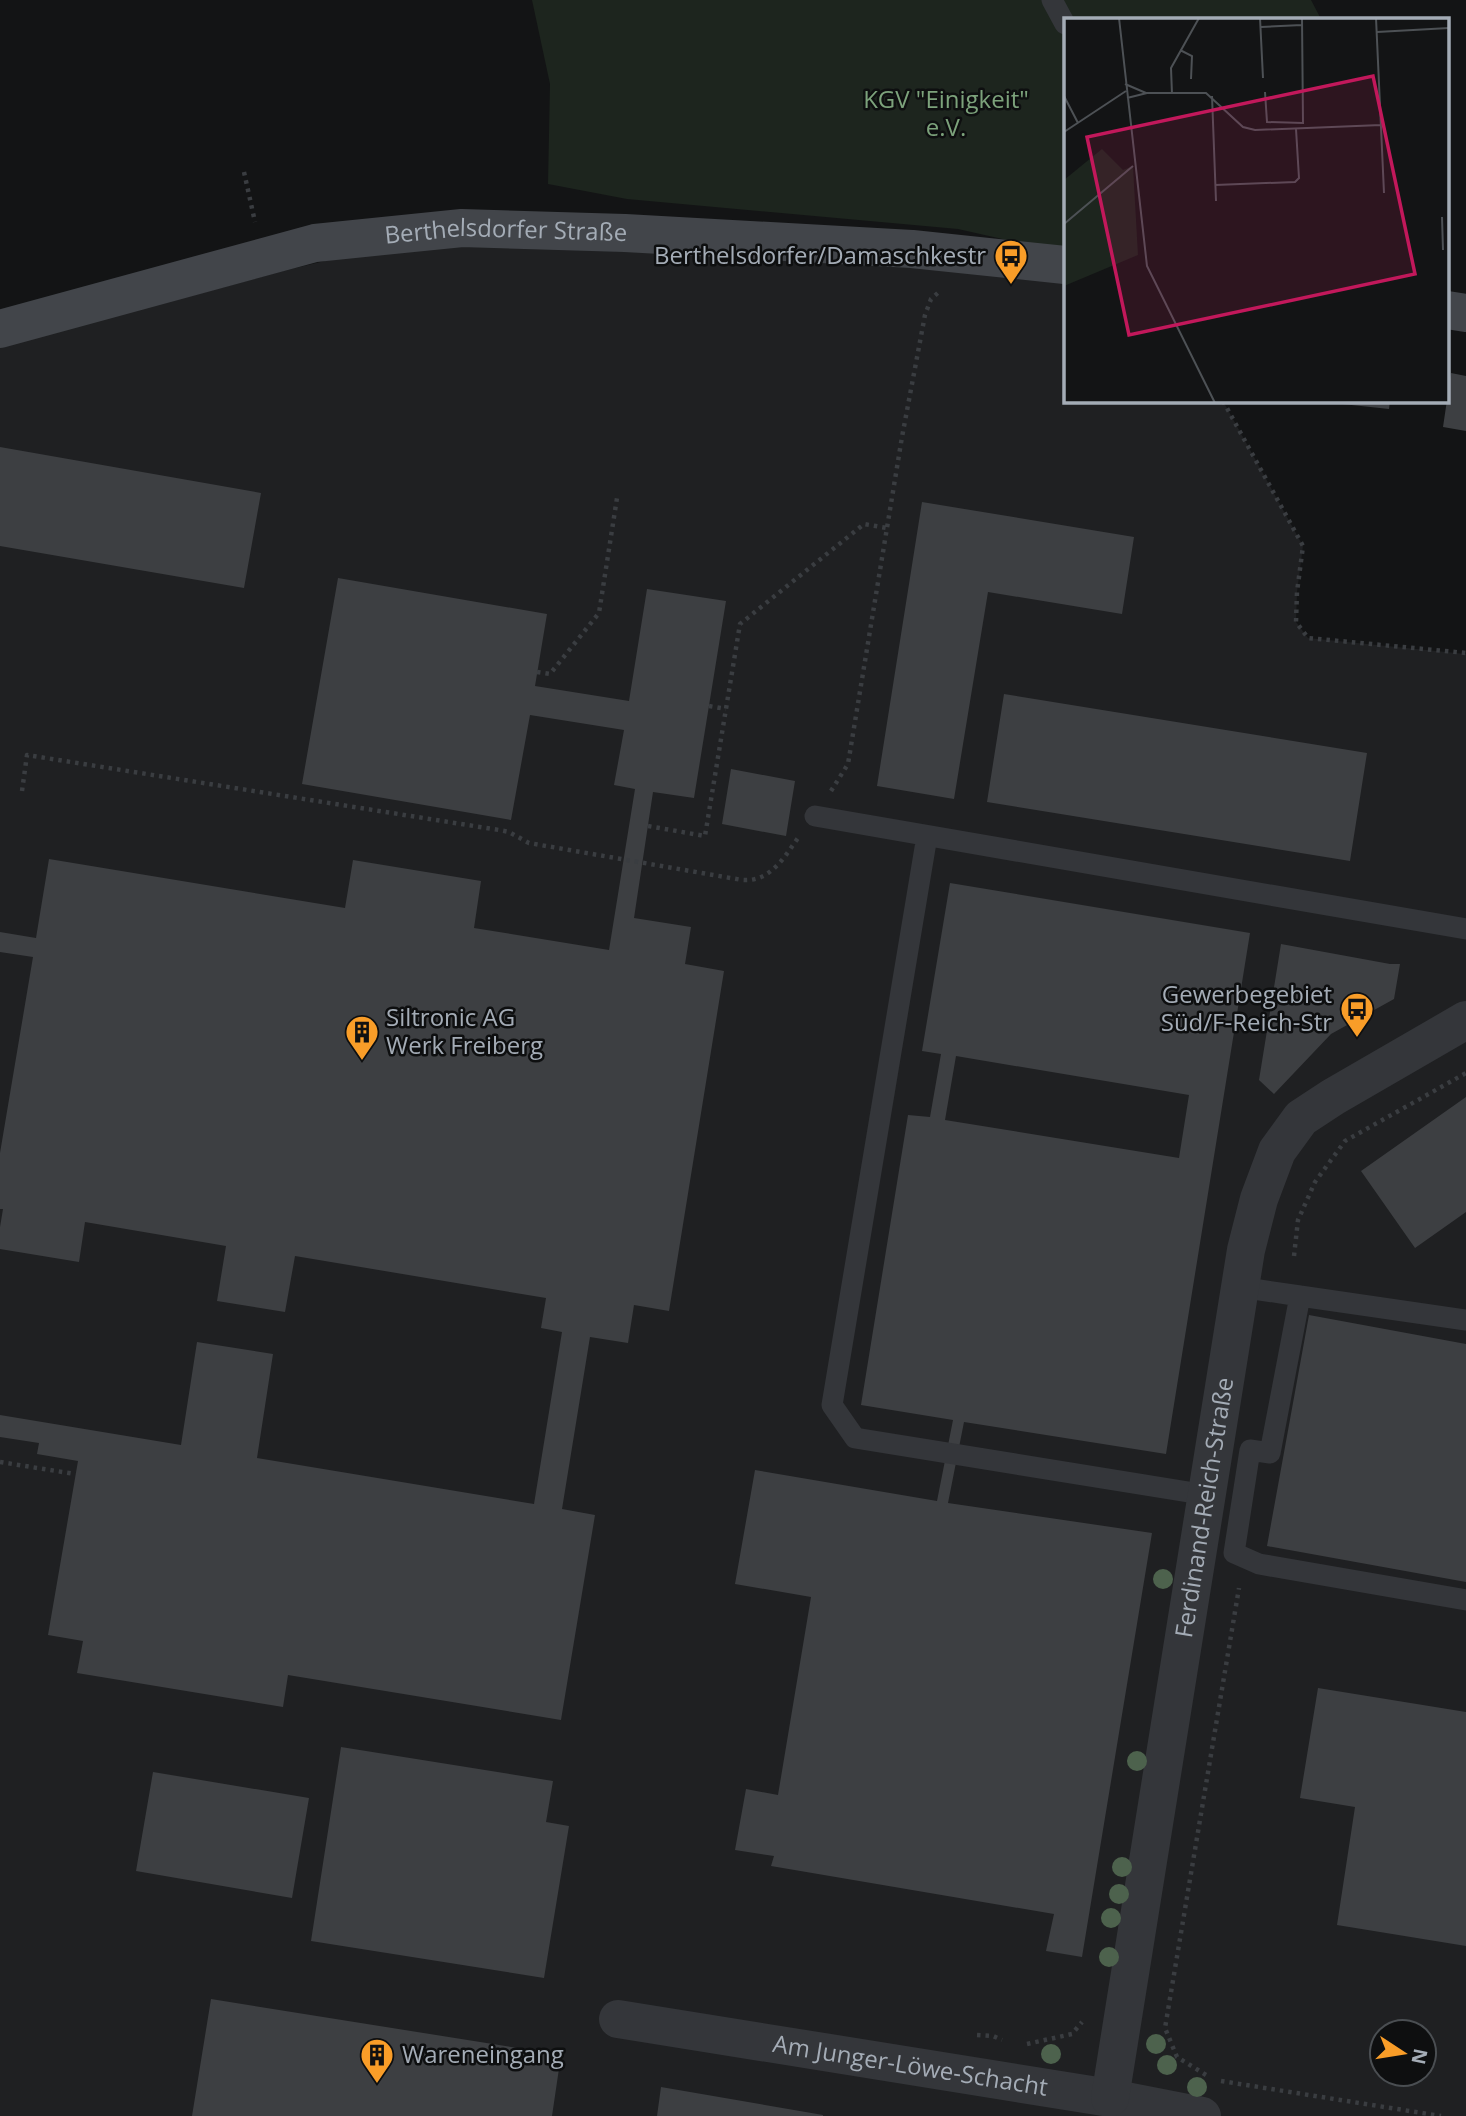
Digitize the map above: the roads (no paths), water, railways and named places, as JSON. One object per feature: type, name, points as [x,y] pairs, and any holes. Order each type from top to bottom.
[{"type":"street","name":"Berthelsdorfer Straße","points":[[0,329],[314,243],[462,228],[625,233],[898,248],[1064,265]]},
{"type":"street","points":[[1448,310],[1466,313]]},
{"type":"street","name":"Ferdinand-Reich-Straße","points":[[1110,2098],[1246,1250],[1263,1187],[1277,1151],[1301,1118],[1466,1020]]},
{"type":"street","name":"Am Junger-Löwe-Schacht","points":[[618,2019],[1110,2098],[1202,2116]]},
{"type":"lane","points":[[1052,0],[1064,22]]},
{"type":"lane","points":[[815,816],[1466,929]]},
{"type":"lane","points":[[927,836],[832,1405],[855,1438],[1207,1495]]},
{"type":"lane","points":[[1240,1287],[1466,1320]]},
{"type":"lane","points":[[1300,1296],[1270,1453],[1250,1450],[1234,1553],[1259,1564],[1466,1600]]},
{"type":"place","name":"Berthelsdorfer/Damaschkestr","points":[[1011,286]]},
{"type":"place","name":"Gewerbegebiet Süd/F-Reich-Str","points":[[1357,1039]]},
{"type":"place","name":"Siltronic AG Werk Freiberg","points":[[362,1062]]},
{"type":"place","name":"Wareneingang","points":[[377,2085]]},
{"type":"park label","name":"KGV \"Einigkeit\" e.V.","points":[[946,114]]}]
